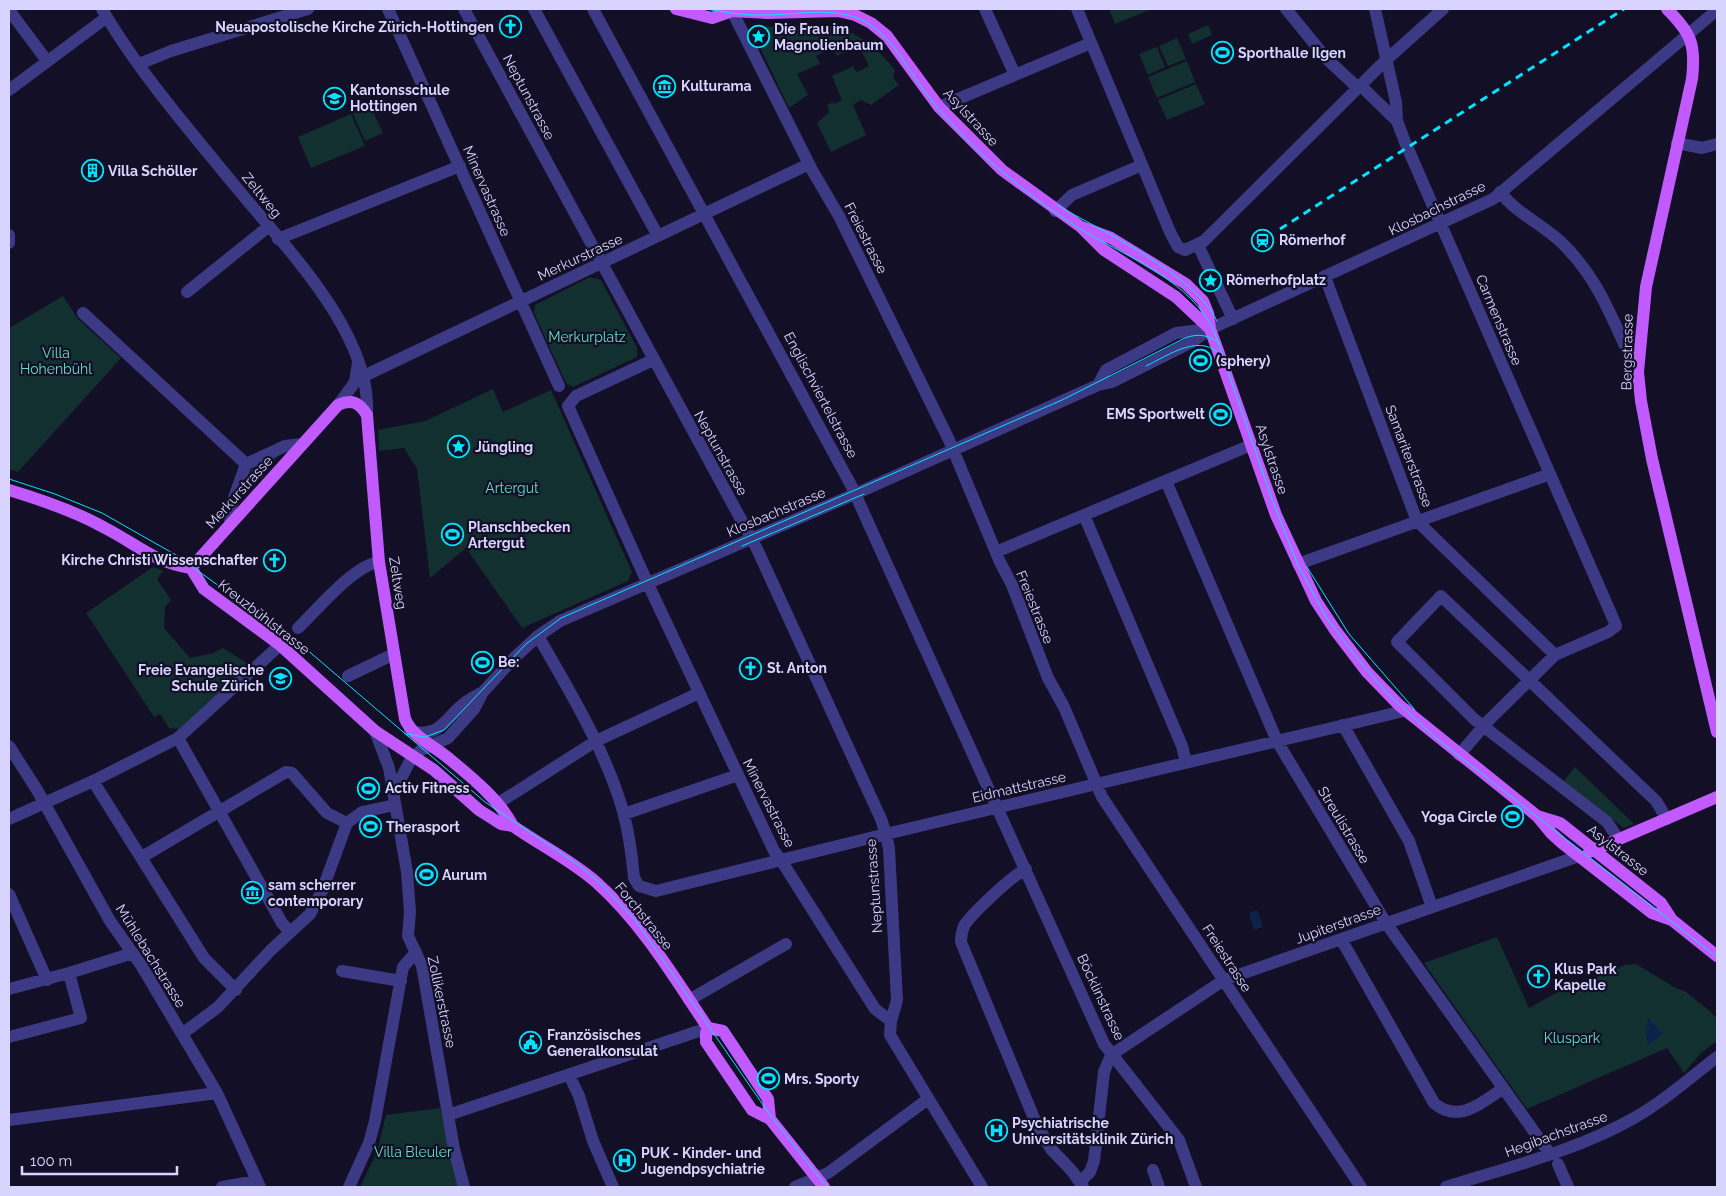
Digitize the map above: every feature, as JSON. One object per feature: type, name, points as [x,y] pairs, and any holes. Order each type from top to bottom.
[{"type":"main road","name":"Asylstrasse","points":[[676,9],[712,18],[731,10],[768,13],[838,11],[865,13],[887,36],[939,107],[1002,170],[1055,211],[1081,227],[1104,250],[1176,296],[1210,328],[1276,515],[1298,564],[1315,594],[1318,604],[1348,648],[1388,694],[1459,755],[1537,816],[1551,833],[1652,913],[1672,920]]},
{"type":"main road","name":"Bergstrasse","points":[[1666,9],[1685,28],[1688,34],[1694,50],[1693,70],[1646,287],[1639,354],[1641,401],[1650,450],[1717,732]]},
{"type":"main road","points":[[338,405],[345,402],[355,402],[367,415]]},
{"type":"main road","name":"Merkurstrasse","points":[[191,568],[338,405]]},
{"type":"main road","name":"Zeltweg","points":[[367,415],[379,562],[405,719],[410,731]]},
{"type":"main road","points":[[9,490],[79,515],[114,532],[148,555],[164,562],[191,568]]},
{"type":"main road","name":"Kreuzbühlstrasse","points":[[191,568],[204,589],[280,645],[375,731],[392,744],[422,751],[434,770]]},
{"type":"main road","name":"Forchstrasse","points":[[410,731],[422,751],[452,762],[497,804],[513,826],[580,869],[614,898],[638,927],[708,1028]]},
{"type":"main road","name":"Forchstrasse","points":[[434,770],[479,810],[501,824],[513,826]]},
{"type":"main road","name":"Jupiterstrasse","points":[[1579,856],[1716,799]]},
{"type":"main road","name":"Asylstrasse","points":[[1537,816],[1560,823],[1595,850],[1661,903],[1672,920],[1717,956]]},
{"type":"main road","name":"Forchstrasse","points":[[708,1028],[720,1029],[725,1034],[768,1099],[770,1119]]},
{"type":"main road","name":"Forchstrasse","points":[[708,1028],[706,1042],[744,1099],[752,1110],[770,1119],[820,1183]]},
{"type":"street","points":[[139,64],[171,51],[308,9]]},
{"type":"street","name":"Minervastrasse","points":[[388,9],[558,386]]},
{"type":"street","name":"Neptunstrasse","points":[[464,9],[751,539],[886,834],[897,1000],[891,1021]]},
{"type":"street","points":[[534,9],[658,236]]},
{"type":"street","name":"Englischviertelstrasse","points":[[593,9],[706,214],[855,494],[998,807]]},
{"type":"street","points":[[985,9],[1015,75]]},
{"type":"street","points":[[1077,9],[1170,232],[1178,247],[1183,250],[1198,245],[1386,60],[1443,9]]},
{"type":"street","points":[[1286,9],[1327,59],[1397,121]]},
{"type":"street","name":"Carmenstrasse","points":[[1375,9],[1396,102],[1397,121],[1405,142],[1614,616],[1616,626],[1608,632],[1555,655]]},
{"type":"street","name":"Freiestrasse","points":[[731,10],[809,164],[838,216],[953,450],[1012,585],[1048,678],[1064,707],[1096,784],[1361,1187]]},
{"type":"street","name":"Klosbachstrasse","points":[[410,731],[423,733],[437,729],[465,702],[483,692],[538,636],[570,616],[855,494],[1098,385],[1112,382],[1183,347],[1210,328],[1326,277],[1486,202],[1717,10]]},
{"type":"street","points":[[9,11],[47,61]]},
{"type":"street","points":[[9,90],[104,13]]},
{"type":"street","name":"Zeltweg","points":[[104,13],[139,64],[329,303],[350,342],[364,376],[368,401],[367,415]]},
{"type":"street","points":[[939,107],[1091,43]]},
{"type":"street","points":[[1677,143],[1702,148],[1717,144]]},
{"type":"street","name":"Merkurstrasse","points":[[364,376],[809,164]]},
{"type":"street","points":[[278,239],[460,166]]},
{"type":"street","points":[[1055,211],[1072,195],[1142,166]]},
{"type":"street","points":[[1500,192],[1562,244],[1583,267],[1615,319],[1627,350],[1630,353],[1639,354]]},
{"type":"street","points":[[187,292],[268,227]]},
{"type":"street","points":[[9,235],[9,243]]},
{"type":"street","points":[[1198,245],[1233,319]]},
{"type":"street","name":"Samariterstrasse","points":[[1326,277],[1417,521],[1555,655]]},
{"type":"street","points":[[83,313],[246,464]]},
{"type":"street","name":"Minervastrasse","points":[[653,360],[576,396],[568,406],[647,582],[774,851],[782,860],[875,1009],[891,1021]]},
{"type":"street","name":"Merkurstrasse","points":[[338,405],[351,388],[358,363]]},
{"type":"street","points":[[230,524],[231,506],[246,464],[285,446],[302,444]]},
{"type":"street","points":[[996,552],[1251,445]]},
{"type":"street","points":[[1298,564],[1550,474]]},
{"type":"street","name":"Streulistrasse","points":[[1166,481],[1277,741],[1386,923],[1502,1089],[1554,1159],[1568,1187]]},
{"type":"street","points":[[1084,515],[1182,746],[1186,762]]},
{"type":"street","points":[[298,628],[349,579],[367,565],[379,562]]},
{"type":"street","points":[[1619,840],[1607,822],[1467,712],[1397,642],[1444,599],[1656,801],[1667,819]]},
{"type":"street","points":[[538,636],[596,741],[624,814],[738,775]]},
{"type":"street","points":[[9,820],[93,781],[178,738],[280,645]]},
{"type":"street","points":[[348,676],[394,654]]},
{"type":"street","points":[[1459,755],[1528,679],[1555,655]]},
{"type":"street","name":"Klosbachstrasse","points":[[422,751],[448,738],[474,709],[483,692]]},
{"type":"street","points":[[497,804],[596,741],[699,693]]},
{"type":"street","name":"Eidmattstrasse","points":[[624,814],[634,878],[639,886],[656,891],[998,807],[1408,710]]},
{"type":"street","points":[[1343,725],[1409,841],[1432,907]]},
{"type":"street","name":"Zollikerstrasse","points":[[375,731],[389,768],[407,872],[410,912],[408,936],[422,966],[454,1148],[464,1187]]},
{"type":"street","points":[[178,738],[282,923],[290,932]]},
{"type":"street","name":"Mühlebachstrasse","points":[[9,746],[110,921],[133,953],[217,1093],[258,1184]]},
{"type":"street","points":[[182,1034],[218,1007],[236,990],[314,908],[347,823],[362,812],[394,800],[405,767],[422,751]]},
{"type":"street","points":[[142,857],[288,772],[292,773],[327,813],[347,823]]},
{"type":"street","points":[[93,781],[204,958],[236,990]]},
{"type":"street","name":"Böcklinstrasse","points":[[998,807],[1104,1044],[1179,1140],[1196,1187]]},
{"type":"street","name":"Jupiterstrasse","points":[[1111,1055],[1224,980],[1579,856]]},
{"type":"street","points":[[1026,869],[1011,879],[969,920],[962,930],[963,947],[1036,1123],[1051,1149],[1081,1185],[1090,1172],[1094,1161],[1104,1072],[1111,1055]]},
{"type":"street","points":[[9,894],[47,980]]},
{"type":"street","points":[[1342,939],[1434,1103],[1443,1109],[1467,1111],[1474,1109],[1502,1089]]},
{"type":"street","points":[[689,1000],[786,944]]},
{"type":"street","points":[[348,1187],[368,1143],[375,1120],[404,967],[416,952]]},
{"type":"street","points":[[9,989],[69,974],[133,953]]},
{"type":"street","points":[[342,971],[401,981]]},
{"type":"street","points":[[9,1037],[81,1018],[69,974]]},
{"type":"street","points":[[891,1021],[890,1035],[893,1043],[982,1187]]},
{"type":"street","points":[[448,1115],[708,1028]]},
{"type":"street","name":"Hegibachstrasse","points":[[1446,1187],[1554,1159],[1634,1118],[1717,1057]]},
{"type":"street","points":[[569,1075],[585,1111],[593,1141],[612,1185]]},
{"type":"street","points":[[9,1120],[217,1093]]},
{"type":"street","points":[[795,1187],[820,1183],[828,1173],[928,1099]]},
{"type":"street","points":[[1152,1170],[1160,1187]]},
{"type":"street","points":[[222,1187],[258,1184]]},
{"type":"green space","points":[[1109,9],[1148,9],[1149,10],[1115,24]]},
{"type":"green space","points":[[819,25],[842,29],[862,38],[895,70],[893,78],[899,85],[871,105],[861,100],[853,105],[866,135],[831,152],[817,123],[829,112],[827,105],[842,100],[832,76],[853,66],[856,72],[869,66],[858,44],[837,56],[832,47],[816,56],[820,64],[797,74],[808,95],[789,108],[754,35],[760,27]]},
{"type":"green space","points":[[1208,25],[1212,35],[1192,44],[1188,34]]},
{"type":"green space","points":[[1177,38],[1186,59],[1168,66],[1159,46]]},
{"type":"green space","points":[[1157,47],[1165,67],[1148,75],[1139,54]]},
{"type":"green space","points":[[1187,61],[1195,82],[1157,98],[1148,77]]},
{"type":"green space","points":[[1196,84],[1205,104],[1167,120],[1158,100]]},
{"type":"green space","points":[[370,105],[383,133],[365,141],[352,112]]},
{"type":"green space","points":[[351,114],[365,146],[311,168],[298,137]]},
{"type":"green space","name":"Merkurplatz","points":[[590,277],[601,280],[637,348],[637,357],[573,387],[566,383],[534,313],[535,305]]},
{"type":"green space","name":"Villa Hohenbühl","points":[[63,296],[78,319],[121,358],[18,472],[9,469],[9,328]]},
{"type":"green space","name":"Artergut","points":[[493,389],[503,412],[551,390],[632,572],[628,581],[522,628],[466,548],[430,578],[417,469],[404,448],[379,451],[378,430],[425,421]]},
{"type":"green space","points":[[280,454],[239,499],[252,467]]},
{"type":"green space","points":[[153,567],[163,571],[157,579],[171,600],[165,607],[164,628],[190,658],[213,653],[223,648],[250,665],[179,729],[169,728],[160,714],[154,717],[86,613]]},
{"type":"green space","points":[[1575,767],[1634,824],[1624,828],[1563,782]]},
{"type":"green space","name":"Kluspark","points":[[1497,937],[1529,1008],[1554,994],[1625,965],[1636,964],[1674,987],[1686,992],[1711,1012],[1717,1019],[1717,1041],[1701,1053],[1684,1073],[1667,1048],[1527,1109],[1424,963]]},
{"type":"green space","name":"Villa Bleuler","points":[[440,1108],[459,1187],[360,1187],[377,1152],[386,1115]]},
{"type":"water","name":"Planschbecken Artergut","points":[[452,525],[458,528],[461,534],[458,540],[452,543],[446,540],[443,534],[446,528]]},
{"type":"water","points":[[1257,910],[1263,927],[1254,930],[1249,913]]},
{"type":"water","points":[[1648,1018],[1663,1034],[1648,1045],[1645,1032]]},
{"type":"tram line","points":[[706,9],[752,15],[826,12],[852,16],[864,21],[874,27],[891,43],[925,92],[944,115],[965,138],[998,168],[1057,214],[1159,273],[1191,299],[1204,314],[1214,331],[1272,499],[1298,565],[1326,617],[1356,657],[1387,693],[1436,738],[1717,957]]},
{"type":"tram line","points":[[1057,205],[1146,255],[1169,271],[1206,304],[1217,321]]},
{"type":"tram line","points":[[406,734],[425,737],[444,730],[526,644],[561,618],[1062,400],[1185,338],[1204,336],[1220,344]]},
{"type":"tram line","points":[[1146,366],[1175,351],[1195,346],[1205,346],[1214,349],[1222,357]]},
{"type":"tram line","points":[[9,479],[55,494],[102,513],[176,555],[305,648],[485,802],[580,866],[600,883],[636,921],[770,1115],[827,1187]]},
{"type":"tram line","points":[[742,546],[864,494]]},
{"type":"tram line","points":[[1307,567],[1349,634],[1415,710]]},
{"type":"railway","points":[[1280,229],[1624,9]]},
{"type":"place","name":"Neuapostolische Kirche Zürich-Hottingen","points":[[510,27]]},
{"type":"place","name":"Die Frau im Magnolienbaum","points":[[758,37]]},
{"type":"place","name":"Sporthalle Ilgen","points":[[1222,53]]},
{"type":"place","name":"Kulturama","points":[[665,86]]},
{"type":"place","name":"Kantonsschule Hottingen","points":[[334,98]]},
{"type":"place","name":"Villa Schöller","points":[[92,171]]},
{"type":"place","name":"Römerhof","points":[[1263,240]]},
{"type":"place","name":"Römerhofplatz","points":[[1210,280]]},
{"type":"place","name":"(sphery)","points":[[1200,361]]},
{"type":"place","name":"EMS Sportwelt","points":[[1221,414]]},
{"type":"place","name":"Jüngling","points":[[459,447]]},
{"type":"place","name":"Planschbecken Artergut","points":[[452,535]]},
{"type":"place","name":"Kirche Christi Wissenschafter","points":[[274,560]]},
{"type":"place","name":"Be:","points":[[482,662]]},
{"type":"place","name":"St. Anton","points":[[751,668]]},
{"type":"place","name":"Freie Evangelische Schule Zürich","points":[[280,678]]},
{"type":"place","name":"Activ Fitness","points":[[369,788]]},
{"type":"place","name":"Yoga Circle","points":[[1513,817]]},
{"type":"place","name":"Therasport","points":[[370,827]]},
{"type":"place","name":"Aurum","points":[[426,875]]},
{"type":"place","name":"sam scherrer contemporary","points":[[252,893]]},
{"type":"place","name":"Klus Park Kapelle","points":[[1538,977]]},
{"type":"place","name":"Französisches Generalkonsulat","points":[[531,1043]]},
{"type":"place","name":"Mrs. Sporty","points":[[768,1079]]},
{"type":"place","name":"Psychiatrische Universitätsklinik Zürich","points":[[996,1131]]},
{"type":"place","name":"PUK - Kinder- und Jugendpsychiatrie","points":[[625,1161]]}]
